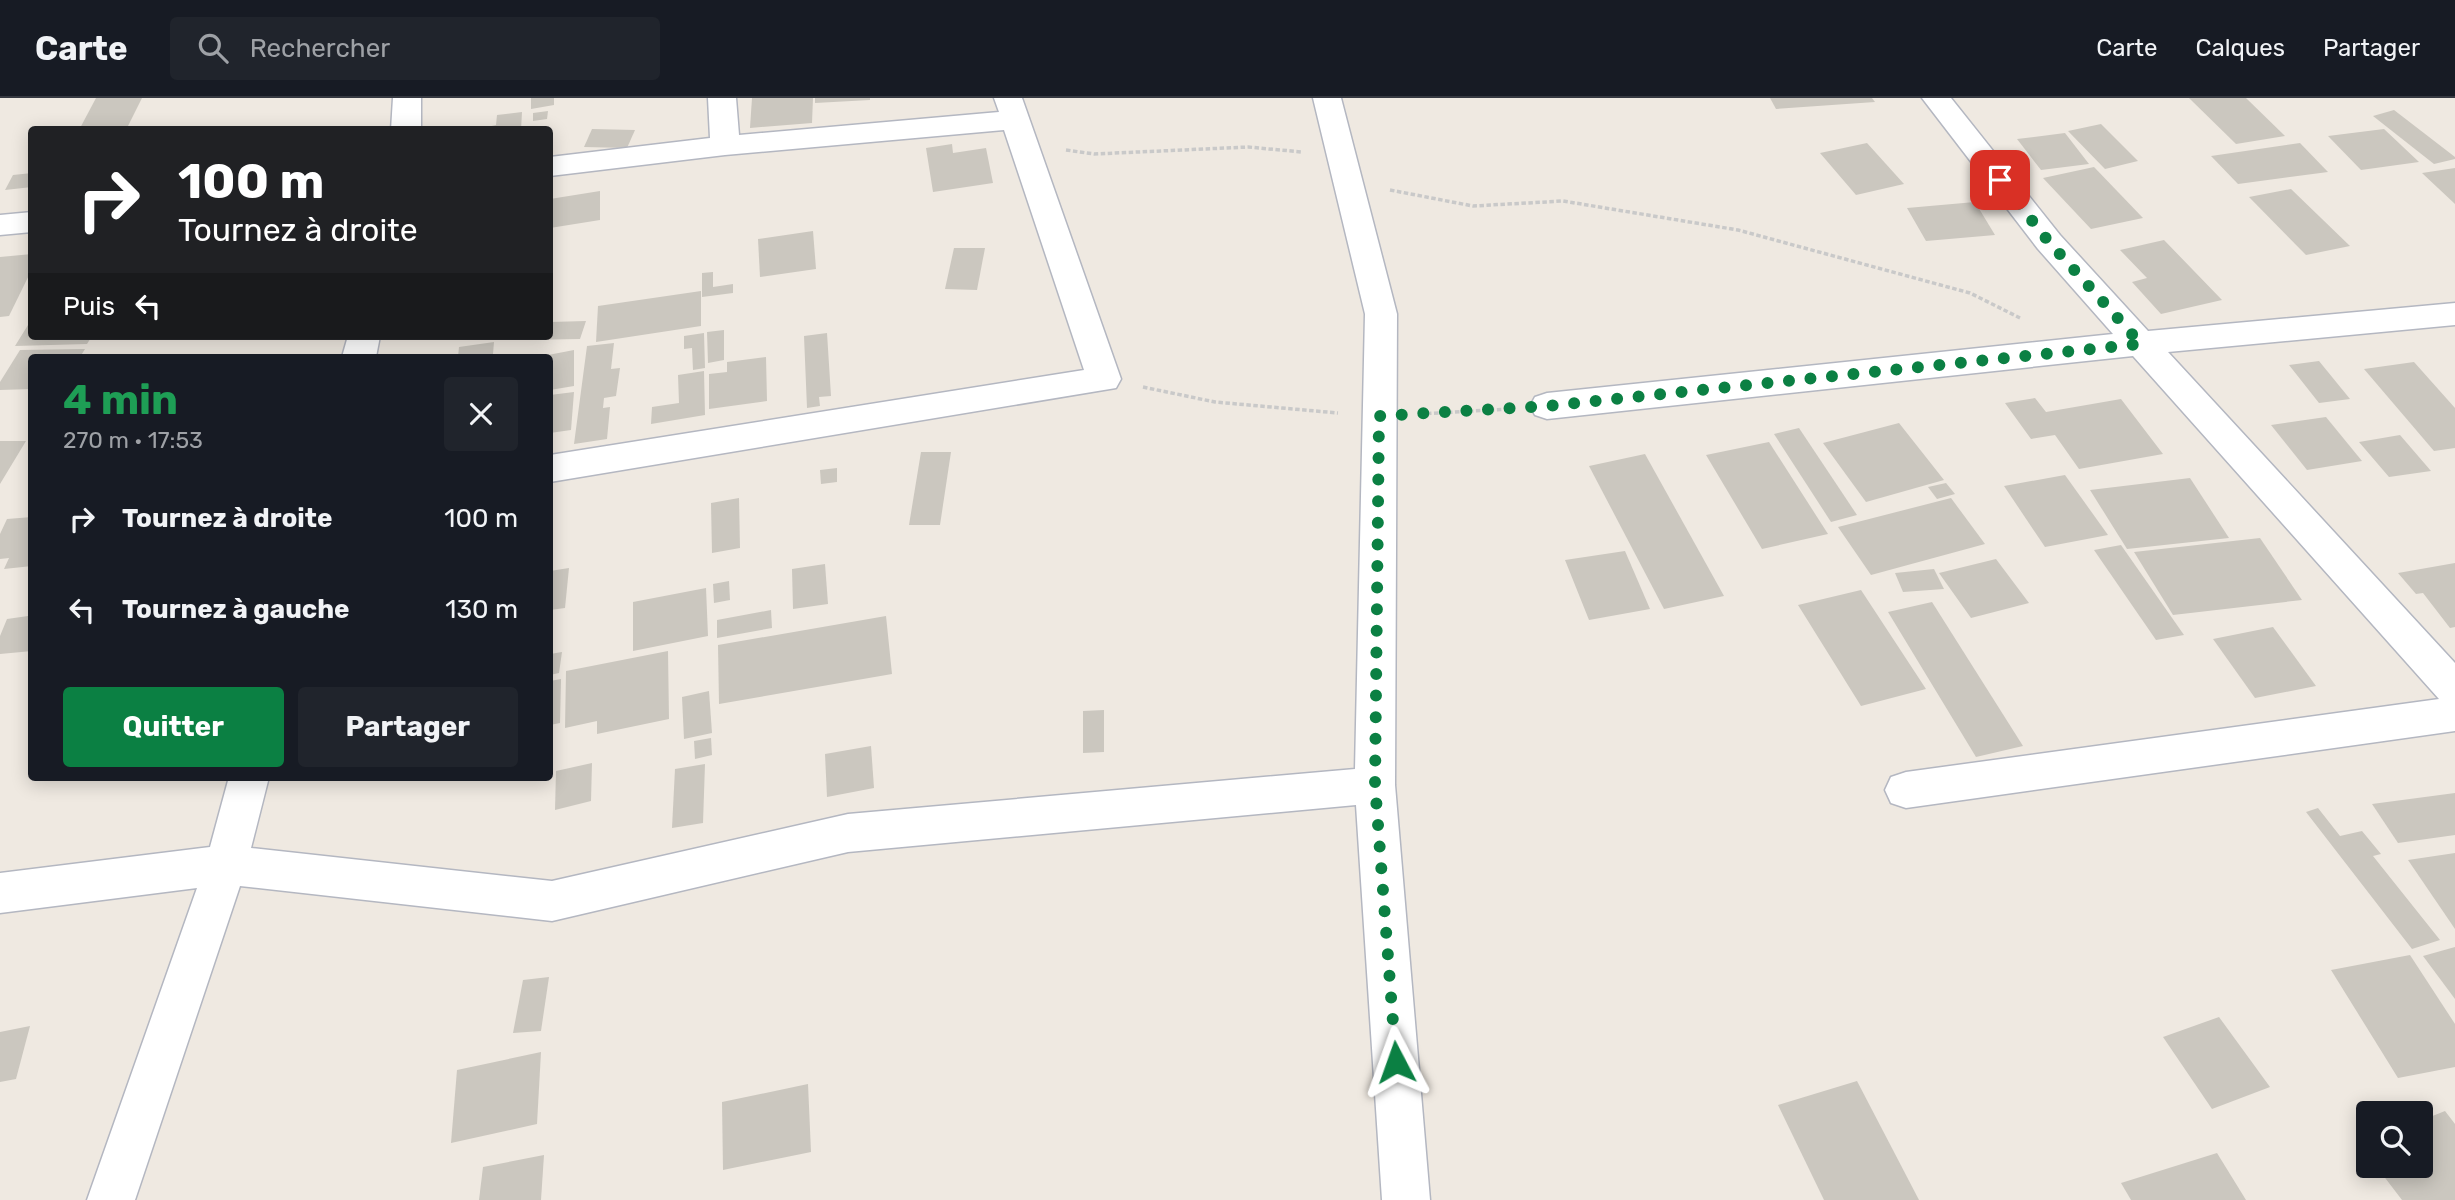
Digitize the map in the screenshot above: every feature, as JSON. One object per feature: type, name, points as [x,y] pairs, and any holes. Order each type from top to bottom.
[{"type":"street","points":[[406,126],[407,98]]},
{"type":"street","points":[[722,98],[725,146]]},
{"type":"street","points":[[1327,98],[1381,314],[1375,785],[1406,1200]]},
{"type":"street","points":[[1936,98],[2049,242],[2455,690]]},
{"type":"street","points":[[553,167],[725,146],[1015,118],[1104,379],[553,469]]},
{"type":"street","points":[[0,225],[28,222]]},
{"type":"street","points":[[1547,406],[2084,349],[2455,314]]},
{"type":"street","points":[[1906,790],[2455,714]]},
{"type":"street","points":[[111,1200],[226,865],[248,781]]},
{"type":"street","points":[[0,893],[226,865],[552,901],[848,833],[1375,785]]},
{"type":"path","points":[[1015,118],[1054,149],[1094,154],[1248,147],[1318,153],[1348,182],[1473,206],[1563,201],[1738,230],[1970,293],[2084,349]]},
{"type":"path","points":[[1104,379],[1215,402],[1379,416],[1547,406]]},
{"type":"building","points":[[96,98],[142,98],[128,126],[81,126]]},
{"type":"building","points":[[531,98],[554,98],[554,105],[531,109]]},
{"type":"building","points":[[752,98],[813,98],[812,123],[750,128]]},
{"type":"building","points":[[815,98],[870,98],[870,100],[815,103]]},
{"type":"building","points":[[1770,98],[1872,98],[1875,102],[1776,109]]},
{"type":"building","points":[[2189,98],[2246,98],[2285,136],[2236,144]]},
{"type":"building","points":[[2394,110],[2455,159],[2434,164],[2373,116]]},
{"type":"building","points":[[548,111],[547,119],[533,121],[533,113]]},
{"type":"building","points":[[522,112],[521,126],[492,126],[496,125],[497,115]]},
{"type":"building","points":[[2101,124],[2138,161],[2105,169],[2068,131]]},
{"type":"building","points":[[592,129],[635,130],[627,148],[584,147]]},
{"type":"building","points":[[2384,129],[2419,162],[2361,170],[2328,136]]},
{"type":"building","points":[[2065,133],[2089,164],[2041,170],[2017,139]]},
{"type":"building","points":[[1867,143],[1904,184],[1856,195],[1820,153]]},
{"type":"building","points":[[2300,143],[2328,172],[2238,184],[2211,156]]},
{"type":"building","points":[[952,144],[953,153],[986,148],[993,183],[933,192],[926,148]]},
{"type":"building","points":[[2094,167],[2143,218],[2091,229],[2043,178]]},
{"type":"building","points":[[2455,168],[2455,204],[2422,173]]},
{"type":"building","points":[[28,173],[28,187],[5,190],[13,175]]},
{"type":"building","points":[[2291,189],[2350,246],[2306,255],[2249,197]]},
{"type":"building","points":[[600,191],[600,220],[553,228],[553,199]]},
{"type":"building","points":[[1975,202],[1995,235],[1926,241],[1907,208]]},
{"type":"building","points":[[813,231],[816,269],[760,277],[758,239]]},
{"type":"building","points":[[2164,240],[2222,300],[2161,314],[2132,282],[2147,278],[2120,250]]},
{"type":"building","points":[[954,248],[985,248],[977,290],[945,289]]},
{"type":"building","points":[[28,254],[28,277],[9,316],[0,317],[0,257]]},
{"type":"building","points":[[713,272],[713,287],[733,284],[733,293],[702,297],[702,273]]},
{"type":"building","points":[[701,291],[701,326],[596,342],[598,306]]},
{"type":"building","points":[[586,321],[580,339],[553,339],[553,322]]},
{"type":"building","points":[[28,325],[28,340],[90,340],[87,344],[15,346]]},
{"type":"building","points":[[724,330],[724,360],[708,363],[707,332]]},
{"type":"building","points":[[704,333],[705,368],[693,370],[692,348],[684,349],[684,336]]},
{"type":"building","points":[[827,333],[831,396],[819,397],[820,406],[807,408],[804,336]]},
{"type":"building","points":[[494,342],[493,354],[458,354],[459,347]]},
{"type":"building","points":[[614,343],[611,369],[620,368],[616,396],[604,398],[603,408],[610,407],[607,439],[574,444],[587,346]]},
{"type":"building","points":[[85,349],[82,354],[28,354],[28,389],[0,390],[0,382],[20,350]]},
{"type":"building","points":[[574,350],[574,386],[553,390],[553,354]]},
{"type":"building","points":[[766,357],[767,401],[709,409],[709,374],[727,372],[727,362]]},
{"type":"building","points":[[2319,361],[2350,399],[2319,403],[2289,365]]},
{"type":"building","points":[[2414,362],[2455,408],[2455,448],[2434,451],[2364,369]]},
{"type":"building","points":[[704,371],[705,415],[651,424],[652,407],[679,403],[678,375]]},
{"type":"building","points":[[574,392],[571,430],[553,433],[553,395]]},
{"type":"building","points":[[2035,398],[2046,412],[2121,399],[2163,454],[2079,469],[2055,435],[2031,439],[2005,403]]},
{"type":"building","points":[[2326,417],[2362,461],[2307,470],[2271,425]]},
{"type":"building","points":[[1899,423],[1944,480],[1866,502],[1823,443]]},
{"type":"building","points":[[1799,428],[1857,515],[1831,522],[1774,434]]},
{"type":"building","points":[[2400,435],[2431,471],[2389,477],[2359,442]]},
{"type":"building","points":[[0,441],[26,441],[0,484]]},
{"type":"building","points":[[1769,442],[1828,534],[1762,549],[1706,455]]},
{"type":"building","points":[[921,452],[951,452],[940,525],[909,525]]},
{"type":"building","points":[[1645,454],[1724,596],[1664,609],[1589,466]]},
{"type":"building","points":[[837,468],[837,482],[821,484],[820,470]]},
{"type":"building","points":[[2065,475],[2108,535],[2045,547],[2004,486]]},
{"type":"building","points":[[2190,478],[2229,538],[2127,549],[2090,490]]},
{"type":"building","points":[[1946,483],[1955,494],[1937,499],[1928,487]]},
{"type":"building","points":[[739,498],[740,548],[712,553],[711,503]]},
{"type":"building","points":[[1951,498],[1985,544],[1871,575],[1838,527]]},
{"type":"building","points":[[28,517],[28,566],[4,569],[9,558],[0,559],[0,534],[7,519]]},
{"type":"building","points":[[2260,538],[2302,600],[2173,615],[2134,552]]},
{"type":"building","points":[[2121,545],[2184,635],[2156,640],[2094,550]]},
{"type":"building","points":[[1625,551],[1650,609],[1589,620],[1565,560]]},
{"type":"building","points":[[1996,559],[2029,603],[1971,618],[1939,573]]},
{"type":"building","points":[[2455,563],[2455,627],[2450,628],[2423,593],[2416,594],[2398,573]]},
{"type":"building","points":[[825,564],[828,604],[793,609],[792,569]]},
{"type":"building","points":[[569,568],[565,608],[553,610],[553,571]]},
{"type":"building","points":[[1934,569],[1944,589],[1903,592],[1895,573]]},
{"type":"building","points":[[729,581],[730,600],[714,603],[713,584]]},
{"type":"building","points":[[706,588],[708,636],[633,651],[633,602]]},
{"type":"building","points":[[1861,590],[1926,689],[1861,706],[1798,605]]},
{"type":"building","points":[[1932,602],[2023,746],[1976,757],[1888,612]]},
{"type":"building","points":[[771,610],[772,628],[717,638],[717,620]]},
{"type":"building","points":[[28,616],[28,651],[0,654],[0,636],[7,619]]},
{"type":"building","points":[[886,616],[892,674],[719,704],[718,645]]},
{"type":"building","points":[[2273,627],[2316,686],[2255,698],[2213,639]]},
{"type":"building","points":[[668,651],[669,719],[597,734],[597,721],[565,728],[566,671]]},
{"type":"building","points":[[562,652],[559,673],[553,674],[553,654]]},
{"type":"building","points":[[561,679],[560,723],[553,724],[553,680]]},
{"type":"building","points":[[709,691],[712,733],[684,739],[682,697]]},
{"type":"building","points":[[1104,710],[1104,752],[1083,753],[1083,711]]},
{"type":"building","points":[[711,738],[712,755],[695,759],[694,741]]},
{"type":"building","points":[[871,746],[874,788],[827,797],[825,754]]},
{"type":"building","points":[[592,763],[591,801],[555,810],[556,771]]},
{"type":"building","points":[[705,764],[703,823],[672,828],[675,769]]},
{"type":"building","points":[[2455,793],[2455,835],[2398,843],[2372,804]]},
{"type":"building","points":[[2318,808],[2340,836],[2362,831],[2381,854],[2373,856],[2440,940],[2412,949],[2306,812]]},
{"type":"building","points":[[2455,853],[2455,929],[2408,860]]},
{"type":"building","points":[[2455,947],[2455,999],[2423,956]]},
{"type":"building","points":[[2410,955],[2455,1024],[2455,1067],[2398,1078],[2331,970]]},
{"type":"building","points":[[549,977],[541,1031],[513,1033],[523,980]]},
{"type":"building","points":[[2219,1017],[2270,1087],[2212,1109],[2163,1037]]},
{"type":"building","points":[[30,1026],[16,1079],[0,1082],[0,1032]]},
{"type":"building","points":[[541,1052],[537,1124],[451,1143],[457,1070]]},
{"type":"building","points":[[1857,1081],[1919,1200],[1824,1200],[1778,1105]]},
{"type":"building","points":[[808,1084],[811,1152],[723,1170],[722,1102]]},
{"type":"building","points":[[2445,1111],[2455,1124],[2455,1200],[2402,1200],[2385,1178],[2433,1178],[2433,1116]]},
{"type":"building","points":[[2217,1153],[2246,1200],[2131,1200],[2121,1183]]},
{"type":"building","points":[[544,1155],[541,1200],[479,1200],[483,1167]]},
{"type":"route","points":[[1396,1062],[1375,785],[1379,416],[1547,406],[2141,344],[2049,242],[2000,180]]}]
